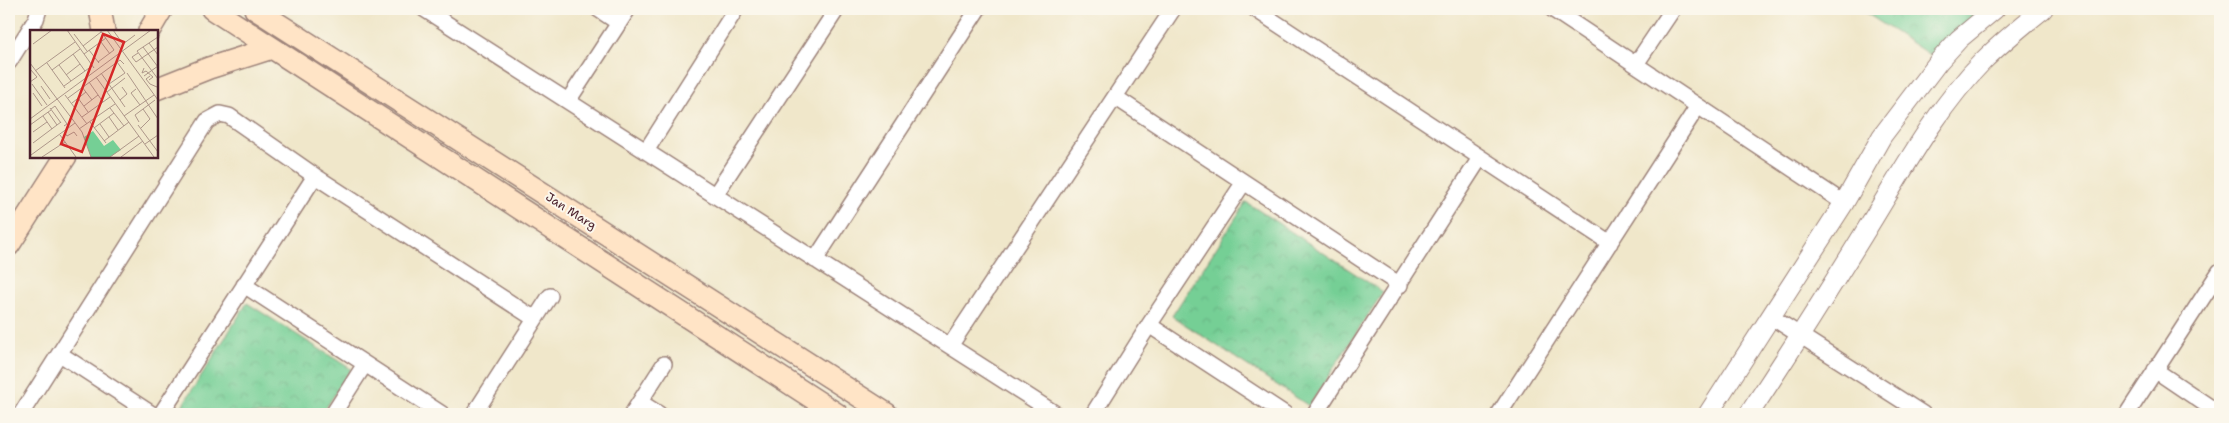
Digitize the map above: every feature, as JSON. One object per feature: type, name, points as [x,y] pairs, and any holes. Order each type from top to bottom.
[{"type":"main road","points":[[100,9],[104,30]]},
{"type":"main road","points":[[156,20],[178,9]]},
{"type":"main road","points":[[212,9],[837,414]]},
{"type":"main road","name":"Jan Marg","points":[[255,9],[274,16],[887,414]]},
{"type":"main road","points":[[158,88],[209,68],[272,48]]},
{"type":"main road","points":[[9,245],[65,158]]},
{"type":"street","points":[[9,62],[36,19],[39,9]]},
{"type":"street","points":[[424,9],[1056,414]]},
{"type":"street","points":[[598,9],[619,23]]},
{"type":"street","points":[[568,101],[628,9]]},
{"type":"street","points":[[646,151],[736,9]]},
{"type":"street","points":[[715,195],[837,9]]},
{"type":"street","points":[[815,260],[978,9]]},
{"type":"street","points":[[950,346],[1173,9]]},
{"type":"street","points":[[1255,9],[1610,244]]},
{"type":"street","points":[[1552,9],[1844,203]]},
{"type":"street","points":[[1636,64],[1673,9]]},
{"type":"street","points":[[1708,414],[1844,203],[1882,136],[1939,61],[1959,40],[1995,9]]},
{"type":"street","points":[[1749,414],[1801,336],[1934,122],[1983,61],[2043,9]]},
{"type":"street","points":[[1115,97],[1400,285]]},
{"type":"street","points":[[1499,414],[1698,106]]},
{"type":"street","points":[[21,414],[211,118],[220,114],[229,116],[315,176],[535,319]]},
{"type":"street","points":[[1315,414],[1400,285],[1480,158]]},
{"type":"street","points":[[161,414],[315,176]]},
{"type":"street","points":[[1093,414],[1149,324],[1244,182]]},
{"type":"street","points":[[2127,414],[2220,271]]},
{"type":"street","points":[[244,286],[442,414]]},
{"type":"street","points":[[474,414],[550,296]]},
{"type":"street","points":[[1770,316],[1923,414]]},
{"type":"street","points":[[1149,324],[1285,414]]},
{"type":"street","points":[[60,354],[152,414]]},
{"type":"street","points":[[333,414],[365,364]]},
{"type":"street","points":[[659,414],[636,408],[664,364]]},
{"type":"street","points":[[2155,370],[2220,414]]},
{"type":"green space","points":[[1860,9],[2006,9],[1939,61]]},
{"type":"green space","points":[[1246,202],[1383,292],[1309,406],[1172,316]]},
{"type":"green space","points":[[247,303],[351,369],[322,414],[177,414]]}]
